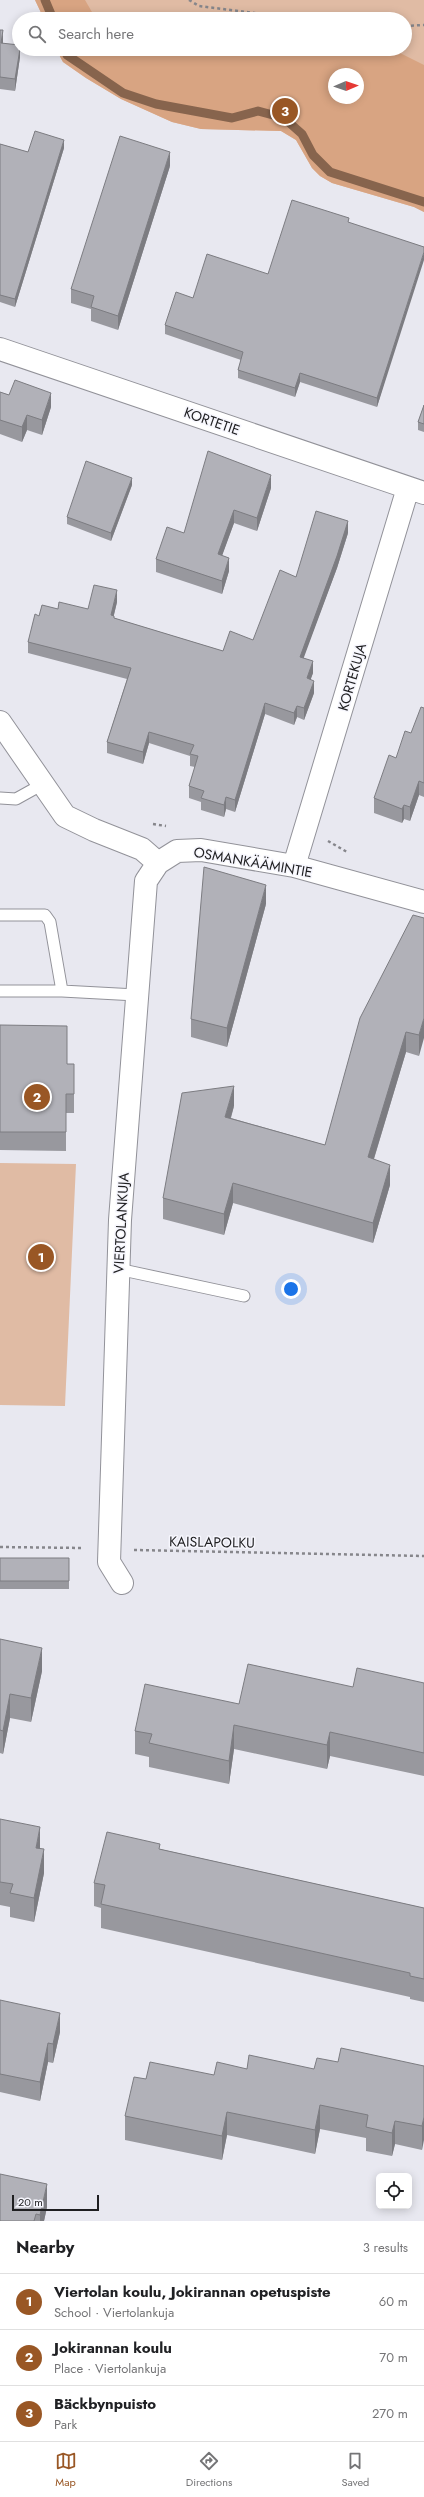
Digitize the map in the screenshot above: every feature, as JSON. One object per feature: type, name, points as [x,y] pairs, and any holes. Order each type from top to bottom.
[{"type":"street","name":"KORTETIE","points":[[0,349],[416,490]]},
{"type":"street","name":"KORTEKUJA","points":[[294,866],[416,490]]},
{"type":"street","points":[[0,722],[66,816],[94,830],[142,849],[158,863]]},
{"type":"street","name":"OSMANKÄÄMINTIE","points":[[158,863],[177,851],[201,850],[294,866],[424,902]]},
{"type":"street","name":"VIERTOLANKUJA","points":[[122,1583],[109,1562],[118,1269],[136,994],[146,881],[158,863]]},
{"type":"lane","points":[[0,798],[16,799],[43,784]]},
{"type":"lane","points":[[0,915],[45,915],[50,922],[62,991]]},
{"type":"lane","points":[[0,991],[62,991],[136,994]]},
{"type":"lane","points":[[118,1269],[244,1296]]},
{"type":"path","points":[[189,0],[200,6],[247,12]]},
{"type":"path","points":[[412,26],[424,25]]},
{"type":"path","name":"KAISLAPOLKU","points":[[0,1547],[424,1556]]},
{"type":"shaded area","points":[[35,0],[424,0],[424,212],[414,207],[332,183],[320,176],[312,168],[296,140],[281,131],[201,129],[172,122],[121,99],[63,62],[60,56],[412,56],[412,12],[41,12]]},
{"type":"shaded area","points":[[35,0],[85,0],[92,12],[41,12]]},
{"type":"shaded area","points":[[60,56],[406,56],[424,65],[424,212],[414,207],[332,183],[320,176],[312,168],[296,140],[281,131],[201,129],[172,122],[121,99],[63,62]]},
{"type":"shaded area","points":[[0,1163],[76,1164],[65,1406],[0,1405]]},
{"type":"building","points":[[0,30],[3,30],[1,43],[12,44],[12,56],[19,56],[15,79],[0,77]]},
{"type":"building","points":[[35,131],[64,140],[15,299],[0,295],[0,144],[28,152]]},
{"type":"building","points":[[120,136],[170,152],[118,316],[91,307],[94,296],[71,289]]},
{"type":"building","points":[[292,200],[349,218],[348,222],[424,247],[424,252],[377,398],[300,373],[295,388],[238,370],[243,352],[165,325],[176,292],[193,298],[207,254],[268,274]]},
{"type":"building","points":[[15,380],[51,393],[42,420],[27,415],[22,427],[0,420],[0,392],[9,395]]},
{"type":"building","points":[[424,405],[424,424],[418,422]]},
{"type":"building","points":[[208,451],[271,475],[257,518],[234,510],[218,554],[229,558],[222,581],[156,559],[167,527],[184,533]]},
{"type":"building","points":[[86,461],[132,478],[111,533],[67,517]]},
{"type":"building","points":[[316,511],[348,521],[337,556],[300,657],[313,661],[307,678],[314,681],[304,708],[297,706],[294,713],[265,703],[235,800],[226,797],[224,805],[201,798],[204,791],[189,786],[198,756],[190,754],[194,745],[149,732],[143,752],[107,742],[131,668],[28,642],[35,614],[39,616],[42,605],[58,609],[59,602],[88,609],[94,585],[117,590],[111,615],[114,616],[114,618],[223,651],[230,631],[253,640],[280,570],[296,577]]},
{"type":"building","points":[[421,707],[424,708],[424,783],[419,781],[410,807],[404,805],[402,809],[374,798],[389,755],[396,758],[405,731],[411,733]]},
{"type":"building","points":[[204,867],[266,885],[227,1028],[191,1019]]},
{"type":"building","points":[[413,915],[424,918],[424,1018],[419,1035],[406,1032],[368,1157],[390,1165],[373,1223],[233,1183],[224,1214],[163,1198],[182,1093],[234,1086],[225,1117],[325,1145],[360,1018]]},
{"type":"building","points":[[0,1025],[67,1026],[67,1064],[74,1064],[74,1094],[66,1094],[66,1132],[0,1132]]},
{"type":"building","points":[[0,1558],[69,1558],[69,1581],[0,1581]]},
{"type":"building","points":[[0,1639],[42,1648],[31,1698],[10,1694],[3,1731],[0,1730]]},
{"type":"building","points":[[248,1664],[353,1687],[357,1668],[424,1683],[424,1753],[330,1732],[327,1745],[234,1725],[229,1761],[149,1743],[152,1734],[135,1731],[145,1684],[239,1704]]},
{"type":"building","points":[[0,1819],[40,1827],[36,1848],[44,1849],[34,1898],[10,1893],[13,1884],[0,1882]]},
{"type":"building","points":[[107,1832],[160,1844],[159,1849],[424,1908],[424,1979],[410,1976],[410,1973],[101,1904],[105,1885],[94,1883]]},
{"type":"building","points":[[0,2000],[60,2013],[53,2044],[48,2043],[40,2082],[0,2074]]},
{"type":"building","points":[[341,2048],[424,2066],[424,2117],[422,2126],[395,2121],[392,2133],[366,2127],[368,2115],[320,2105],[315,2130],[227,2112],[222,2136],[125,2116],[134,2077],[146,2079],[150,2062],[214,2075],[217,2062],[247,2069],[249,2055],[314,2069],[317,2058],[338,2062]]},
{"type":"building","points":[[0,2174],[47,2184],[40,2215],[36,2214],[34,2221],[0,2221]]},
{"type":"waterway","points":[[45,0],[50,12]]},
{"type":"waterway","points":[[68,56],[123,93],[156,104],[232,118],[258,111],[284,118],[302,134],[313,155],[330,172],[424,202]]},
{"type":"place","name":"Bäckbynpuisto","points":[[285,111]]},
{"type":"place","name":"Jokirannan koulu","points":[[37,1097]]},
{"type":"place","name":"Viertolan koulu, Jokirannan opetuspiste","points":[[41,1257]]}]
